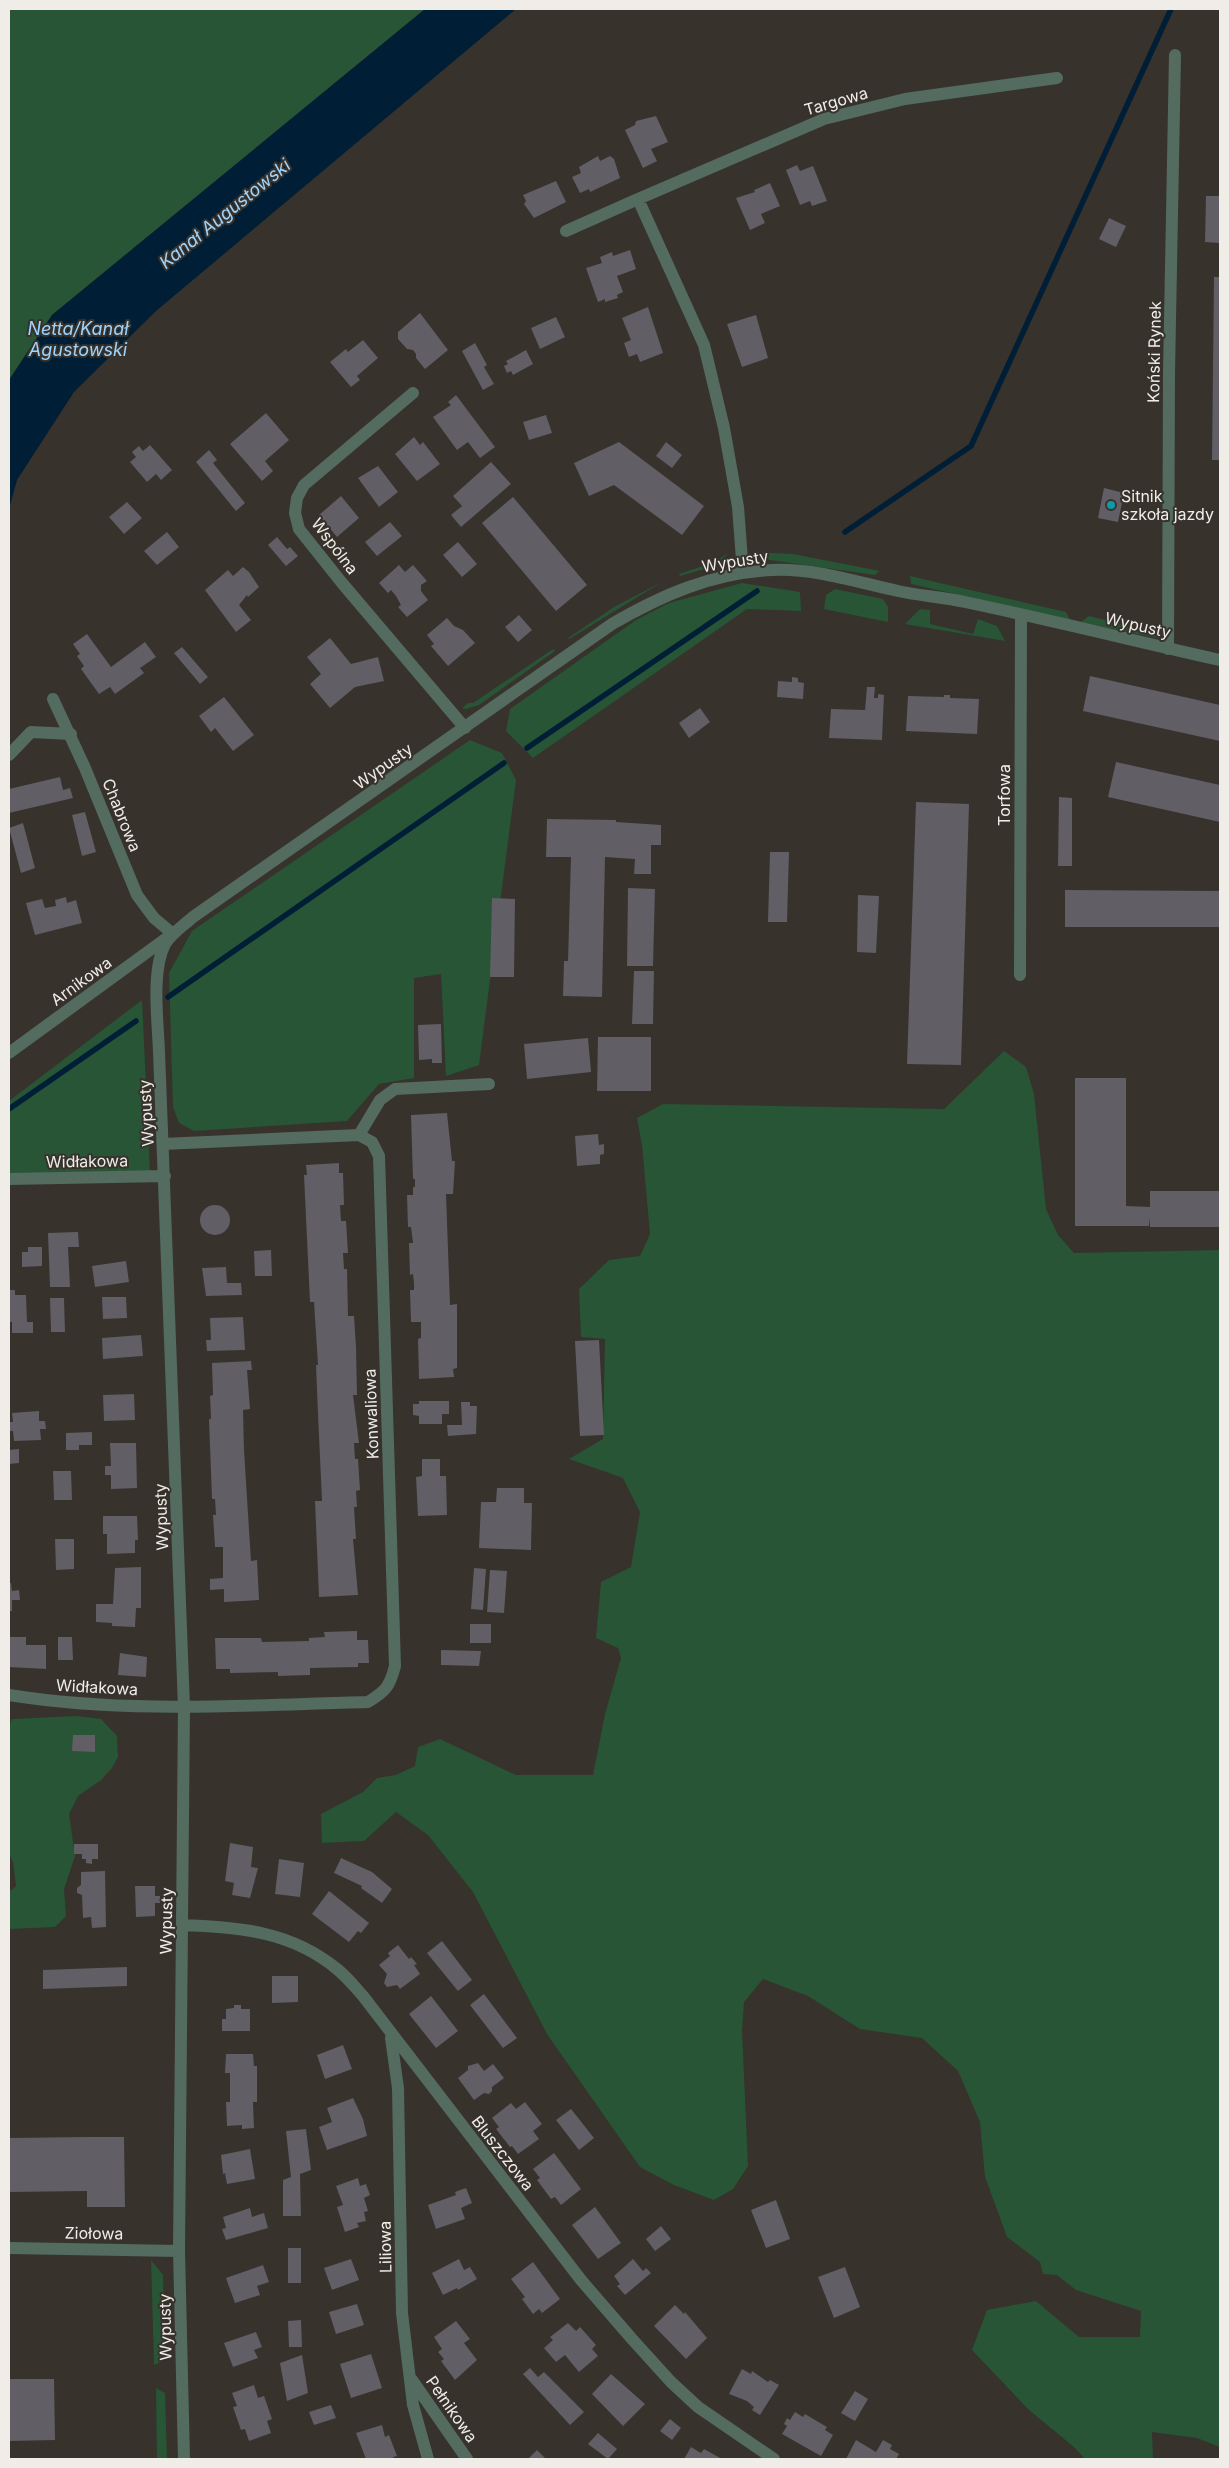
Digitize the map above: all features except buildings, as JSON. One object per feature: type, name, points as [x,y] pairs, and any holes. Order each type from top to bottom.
[{"type":"street","name":"Koński Rynek","points":[[1168,648],[1169,373],[1175,56]]},
{"type":"street","name":"Targowa","points":[[566,231],[824,118],[905,99],[1056,78]]},
{"type":"street","points":[[638,199],[704,345],[727,445],[738,507],[743,573]]},
{"type":"street","name":"Wspólna","points":[[413,393],[304,485],[297,498],[295,512],[299,529],[342,583],[465,728]]},
{"type":"street","name":"Wypusty","points":[[184,2459],[179,2251],[184,1707],[159,1052],[158,968],[164,946],[172,934],[193,917],[612,624],[650,602],[683,588],[743,573],[773,570],[817,572],[899,591],[964,602],[1220,660]]},
{"type":"street","name":"Torfowa","points":[[1020,975],[1021,615]]},
{"type":"street","name":"Chabrowa","points":[[53,699],[70,734],[137,895],[154,918],[172,934]]},
{"type":"street","points":[[9,755],[31,732],[70,734]]},
{"type":"street","name":"Arnikowa","points":[[9,1053],[172,934]]},
{"type":"street","points":[[163,1144],[359,1135],[380,1100],[396,1089],[489,1084]]},
{"type":"street","name":"Konwaliowa","points":[[184,1707],[368,1702],[381,1694],[391,1683],[395,1666],[379,1156],[372,1142],[359,1135]]},
{"type":"street","name":"Widłakowa","points":[[9,1179],[165,1176]]},
{"type":"street","name":"Widłakowa","points":[[9,1695],[40,1700],[184,1707]]},
{"type":"street","name":"Bluszczowa","points":[[182,1925],[232,1926],[281,1936],[337,1968],[364,1996],[580,2280],[632,2339],[698,2406],[774,2459]]},
{"type":"street","name":"Liliowa","points":[[390,2032],[396,2059],[398,2088],[402,2313],[413,2405],[428,2459]]},
{"type":"street","name":"Ziołowa","points":[[9,2248],[179,2251]]},
{"type":"street","name":"Pełnikowa","points":[[410,2378],[467,2459]]},
{"type":"green space","points":[[9,9],[425,9],[52,315],[9,380]]},
{"type":"green space","points":[[752,552],[793,554],[880,571],[875,575],[763,559]]},
{"type":"green space","points":[[728,553],[715,566],[680,576],[679,574],[715,562]]},
{"type":"green space","points":[[910,576],[1066,612],[1070,620],[911,584]]},
{"type":"green space","points":[[662,582],[569,639],[568,638],[614,607]]},
{"type":"green space","points":[[742,583],[800,592],[801,611],[747,609],[533,758],[506,731],[510,709],[636,620],[669,603]]},
{"type":"green space","points":[[835,589],[883,599],[888,607],[888,622],[824,609],[826,595]]},
{"type":"green space","points":[[920,609],[930,610],[930,624],[973,634],[978,619],[997,626],[1005,641],[905,624]]},
{"type":"green space","points":[[1089,616],[1170,636],[1161,639],[1081,622]]},
{"type":"green space","points":[[553,649],[555,651],[479,705],[466,709],[462,708],[468,703],[473,703]]},
{"type":"green space","points":[[470,740],[502,753],[516,780],[479,1065],[446,1076],[441,974],[414,978],[414,1078],[379,1084],[347,1121],[194,1131],[179,1123],[173,1107],[169,973],[192,931]]},
{"type":"green space","points":[[142,1000],[150,1172],[9,1181],[9,1101]]},
{"type":"green space","points":[[1004,1051],[1026,1067],[1034,1094],[1046,1209],[1058,1235],[1074,1253],[1220,1250],[1220,2447],[1197,2438],[1152,2432],[1153,2459],[1085,2459],[1075,2448],[1028,2409],[972,2350],[987,2310],[1036,2301],[1079,2337],[1140,2337],[1141,2311],[1076,2290],[1057,2275],[1043,2274],[1040,2262],[1007,2237],[985,2177],[980,2122],[958,2071],[922,2038],[860,2029],[808,1996],[763,1979],[744,2002],[742,2031],[748,2166],[733,2189],[714,2200],[674,2185],[640,2167],[547,2034],[473,1892],[428,1835],[396,1812],[364,1841],[322,1843],[321,1814],[363,1792],[377,1778],[396,1775],[415,1766],[418,1747],[440,1739],[516,1775],[593,1775],[605,1714],[621,1658],[618,1648],[596,1638],[601,1582],[631,1567],[640,1512],[623,1478],[569,1459],[603,1439],[605,1339],[581,1337],[579,1289],[609,1260],[640,1256],[650,1234],[642,1145],[637,1118],[663,1104],[944,1109]]},
{"type":"green space","points":[[76,1716],[101,1719],[117,1736],[118,1757],[112,1768],[101,1780],[78,1796],[69,1814],[75,1856],[64,1889],[66,1916],[55,1927],[9,1929],[9,1892],[16,1886],[13,1862],[9,1854],[9,1727],[12,1719]]},
{"type":"green space","points":[[151,2260],[163,2275],[165,2360],[154,2365]]},
{"type":"green space","points":[[156,2388],[165,2393],[167,2459],[157,2459]]},
{"type":"water","name":"Netta/Kanał Agustowski","points":[[425,9],[516,9],[156,311],[74,392],[17,480],[9,509],[9,380],[52,315]]},
{"type":"waterway","points":[[845,532],[971,446],[1171,9]]},
{"type":"waterway","points":[[527,748],[757,591]]},
{"type":"waterway","points":[[168,997],[504,763]]},
{"type":"waterway","points":[[9,1109],[136,1021]]},
{"type":"place","name":"Sitnik szkoła jazdy","points":[[1111,505]]},
{"type":"water label","name":"Kanał Augustowski","points":[[225,214]]}]
